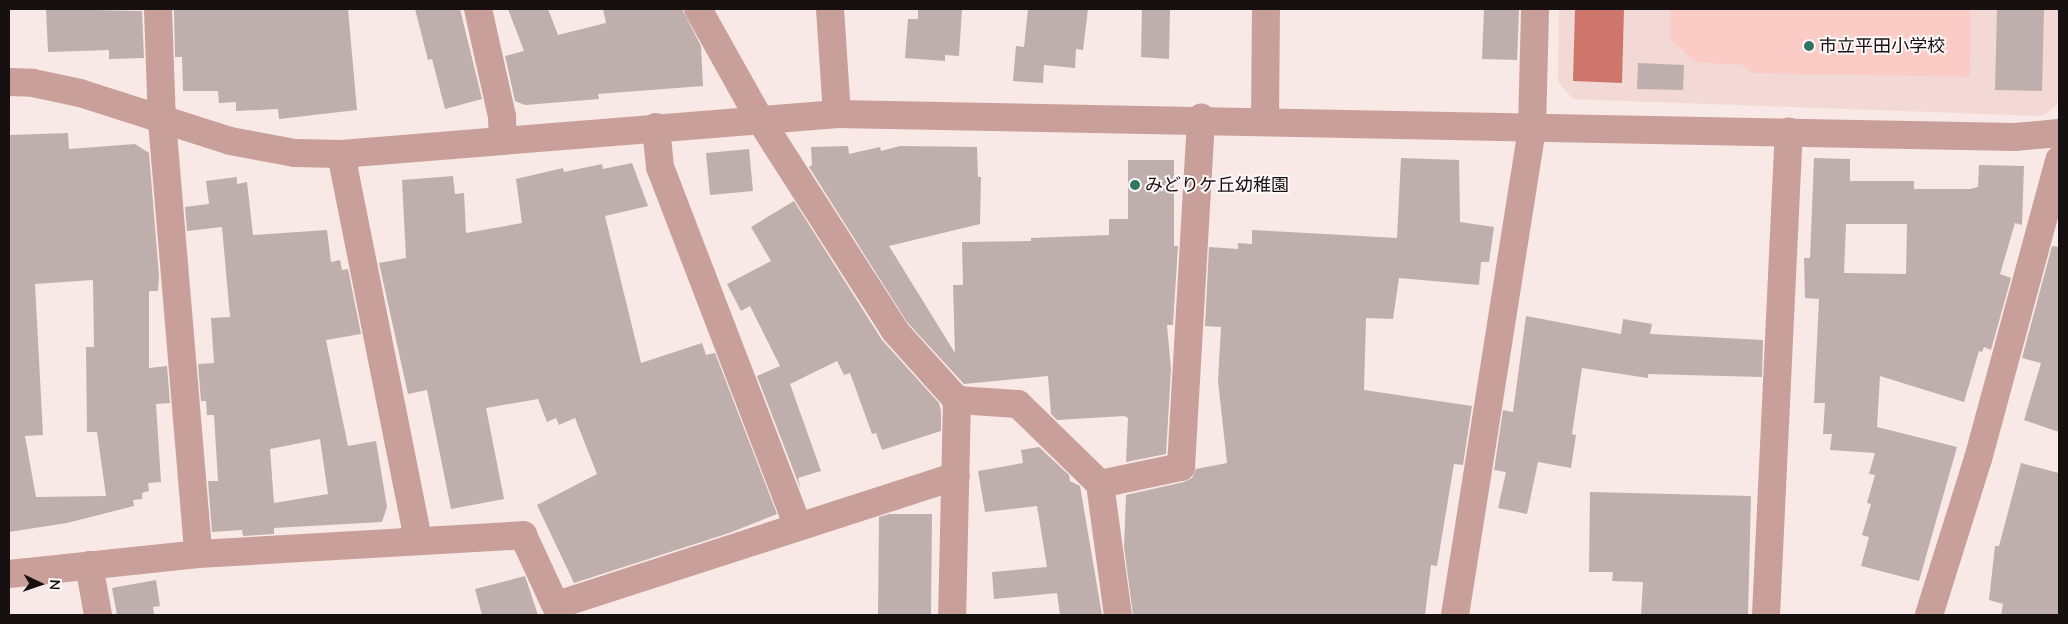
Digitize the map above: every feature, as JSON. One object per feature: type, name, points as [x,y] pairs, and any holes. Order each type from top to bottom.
[{"type":"street","points":[[158,9],[162,121],[198,554]]},
{"type":"street","points":[[478,9],[502,116],[503,139]]},
{"type":"street","points":[[698,9],[760,118],[895,332],[957,400],[952,615]]},
{"type":"street","points":[[830,9],[837,114]]},
{"type":"street","points":[[1265,120],[1266,9]]},
{"type":"street","points":[[1455,615],[1532,127],[1535,9]]},
{"type":"street","points":[[9,82],[34,83],[80,94],[230,141],[295,153],[341,154],[760,118],[837,114],[1201,118],[2015,137],[2059,133]]},
{"type":"street","points":[[1100,484],[1181,467],[1201,118]]},
{"type":"street","points":[[656,127],[660,167],[798,526]]},
{"type":"street","points":[[1766,615],[1789,132]]},
{"type":"street","points":[[341,154],[418,540]]},
{"type":"street","points":[[1929,615],[1978,459],[2059,160]]},
{"type":"street","points":[[957,400],[1018,404],[1100,484],[1118,615]]},
{"type":"street","points":[[9,574],[198,554],[523,535],[558,610],[798,526],[956,476]]},
{"type":"street","points":[[89,565],[98,615]]},
{"type":"shaded area","name":"市立平田小学校","points":[[1559,9],[2059,9],[2059,92],[2057,105],[2043,116],[1573,99],[1558,82]]},
{"type":"shaded area","points":[[1575,9],[1624,9],[1622,83],[1573,81]]},
{"type":"shaded area","points":[[1671,9],[1971,9],[1970,77],[1752,73],[1743,65],[1695,62],[1670,39]]},
{"type":"building","points":[[46,9],[142,11],[144,58],[109,59],[109,50],[48,52]]},
{"type":"building","points":[[348,9],[357,110],[279,119],[278,109],[236,111],[236,102],[219,103],[218,91],[183,91],[182,57],[175,57],[174,10]]},
{"type":"building","points":[[415,9],[460,9],[482,99],[445,109],[432,59],[428,60]]},
{"type":"building","points":[[508,9],[548,9],[558,35],[606,23],[603,9],[682,9],[701,46],[703,86],[598,94],[599,99],[525,105],[515,101],[505,56],[524,51]]},
{"type":"building","points":[[918,9],[962,9],[959,56],[945,55],[945,61],[905,58],[908,19],[918,19]]},
{"type":"building","points":[[1028,9],[1088,9],[1083,50],[1076,49],[1075,68],[1044,65],[1043,83],[1013,81],[1016,46],[1024,47]]},
{"type":"building","points":[[1142,9],[1170,9],[1169,59],[1141,57]]},
{"type":"building","points":[[1484,9],[1519,9],[1517,60],[1482,59]]},
{"type":"building","points":[[1997,9],[2044,9],[2042,91],[1995,90]]},
{"type":"building","points":[[1638,63],[1684,65],[1683,90],[1637,89]]},
{"type":"building","points":[[68,133],[69,149],[135,144],[149,153],[159,276],[158,291],[149,291],[149,368],[167,366],[170,403],[156,404],[161,482],[148,483],[149,491],[142,493],[142,499],[133,500],[134,506],[67,523],[9,532],[9,135]],"holes":[[[93,280],[94,347],[86,347],[87,432],[97,432],[106,496],[36,497],[25,436],[43,435],[35,284]]]},
{"type":"building","points":[[848,146],[849,154],[880,147],[881,151],[900,146],[977,147],[978,177],[981,177],[980,224],[889,246],[955,353],[953,285],[963,285],[962,242],[1031,241],[1031,238],[1109,235],[1109,219],[1128,219],[1128,160],[1174,160],[1174,246],[1178,246],[1173,325],[1167,325],[1171,369],[1166,454],[1126,462],[1128,418],[1124,416],[1057,420],[1051,414],[1048,376],[964,384],[907,322],[809,167],[812,165],[811,147]]},
{"type":"building","points":[[749,149],[753,191],[710,195],[706,153]]},
{"type":"building","points":[[1401,158],[1459,160],[1460,222],[1494,227],[1489,262],[1481,262],[1479,285],[1399,278],[1393,319],[1366,318],[1364,390],[1472,406],[1463,465],[1454,464],[1437,566],[1431,565],[1425,615],[1133,615],[1124,547],[1126,495],[1184,482],[1192,478],[1196,469],[1227,463],[1218,381],[1221,327],[1205,326],[1209,247],[1238,249],[1238,243],[1252,244],[1252,230],[1397,238]]},
{"type":"building","points":[[1814,158],[1850,159],[1850,181],[1914,181],[1914,189],[1970,189],[1978,187],[1979,165],[2024,166],[2022,225],[2015,223],[2000,274],[2011,278],[1991,350],[1984,347],[1982,352],[1979,351],[1964,402],[1880,376],[1877,427],[1957,447],[1919,581],[1861,566],[1869,537],[1862,535],[1871,504],[1867,503],[1875,475],[1869,474],[1875,453],[1830,450],[1832,434],[1823,434],[1825,403],[1814,403],[1819,299],[1805,298],[1804,258],[1810,258]],"holes":[[[1846,224],[1907,224],[1906,274],[1844,273]]]},
{"type":"building","points":[[632,163],[648,206],[605,216],[641,363],[702,343],[706,355],[715,353],[777,514],[729,533],[574,583],[537,505],[597,474],[575,418],[559,425],[556,418],[547,422],[538,399],[486,408],[504,499],[451,509],[427,390],[408,394],[379,263],[406,258],[402,180],[453,176],[455,194],[464,193],[466,233],[522,223],[516,179],[563,168],[564,172],[602,164],[603,169]]},
{"type":"building","points":[[237,177],[237,184],[247,182],[253,235],[327,230],[331,262],[340,260],[342,270],[348,269],[361,334],[326,340],[348,446],[376,441],[387,507],[382,522],[274,528],[274,534],[243,536],[242,530],[212,532],[208,481],[218,481],[214,415],[207,415],[206,401],[201,401],[198,364],[214,363],[211,318],[230,317],[222,227],[187,231],[185,207],[209,204],[206,181]],"holes":[[[320,439],[328,494],[274,503],[270,449]]]},
{"type":"building","points":[[794,201],[882,340],[939,403],[941,411],[941,431],[882,450],[876,433],[872,434],[850,373],[844,375],[837,361],[790,384],[821,471],[798,478],[801,490],[757,376],[780,366],[750,306],[741,311],[727,284],[771,261],[751,227]]},
{"type":"building","points":[[2052,246],[2059,247],[2059,432],[2024,420],[2041,363],[2022,358]]},
{"type":"building","points":[[1526,316],[1621,334],[1623,319],[1652,324],[1650,334],[1763,340],[1762,377],[1648,374],[1648,378],[1582,368],[1572,434],[1576,435],[1571,468],[1538,462],[1527,514],[1498,508],[1506,472],[1494,470],[1503,410],[1513,412]]},
{"type":"building","points":[[1039,447],[1069,475],[1070,481],[1080,486],[1102,615],[1060,615],[1057,593],[994,599],[992,572],[1047,567],[1037,506],[985,512],[978,471],[1023,463],[1021,450]]},
{"type":"building","points":[[2021,463],[2059,473],[2059,615],[2001,615],[2003,604],[1989,600],[1995,546],[1999,546]]},
{"type":"building","points":[[1590,492],[1751,496],[1748,615],[1641,615],[1643,582],[1612,581],[1613,572],[1589,572]]},
{"type":"building","points":[[889,514],[932,514],[931,615],[878,615],[879,517]]},
{"type":"building","points":[[525,576],[538,615],[482,615],[475,589]]},
{"type":"building","points":[[156,580],[160,606],[153,607],[154,615],[117,615],[112,588]]},
{"type":"place","name":"市立平田小学校","points":[[1809,46]]},
{"type":"place","name":"みどりケ丘幼稚園","points":[[1135,185]]}]
